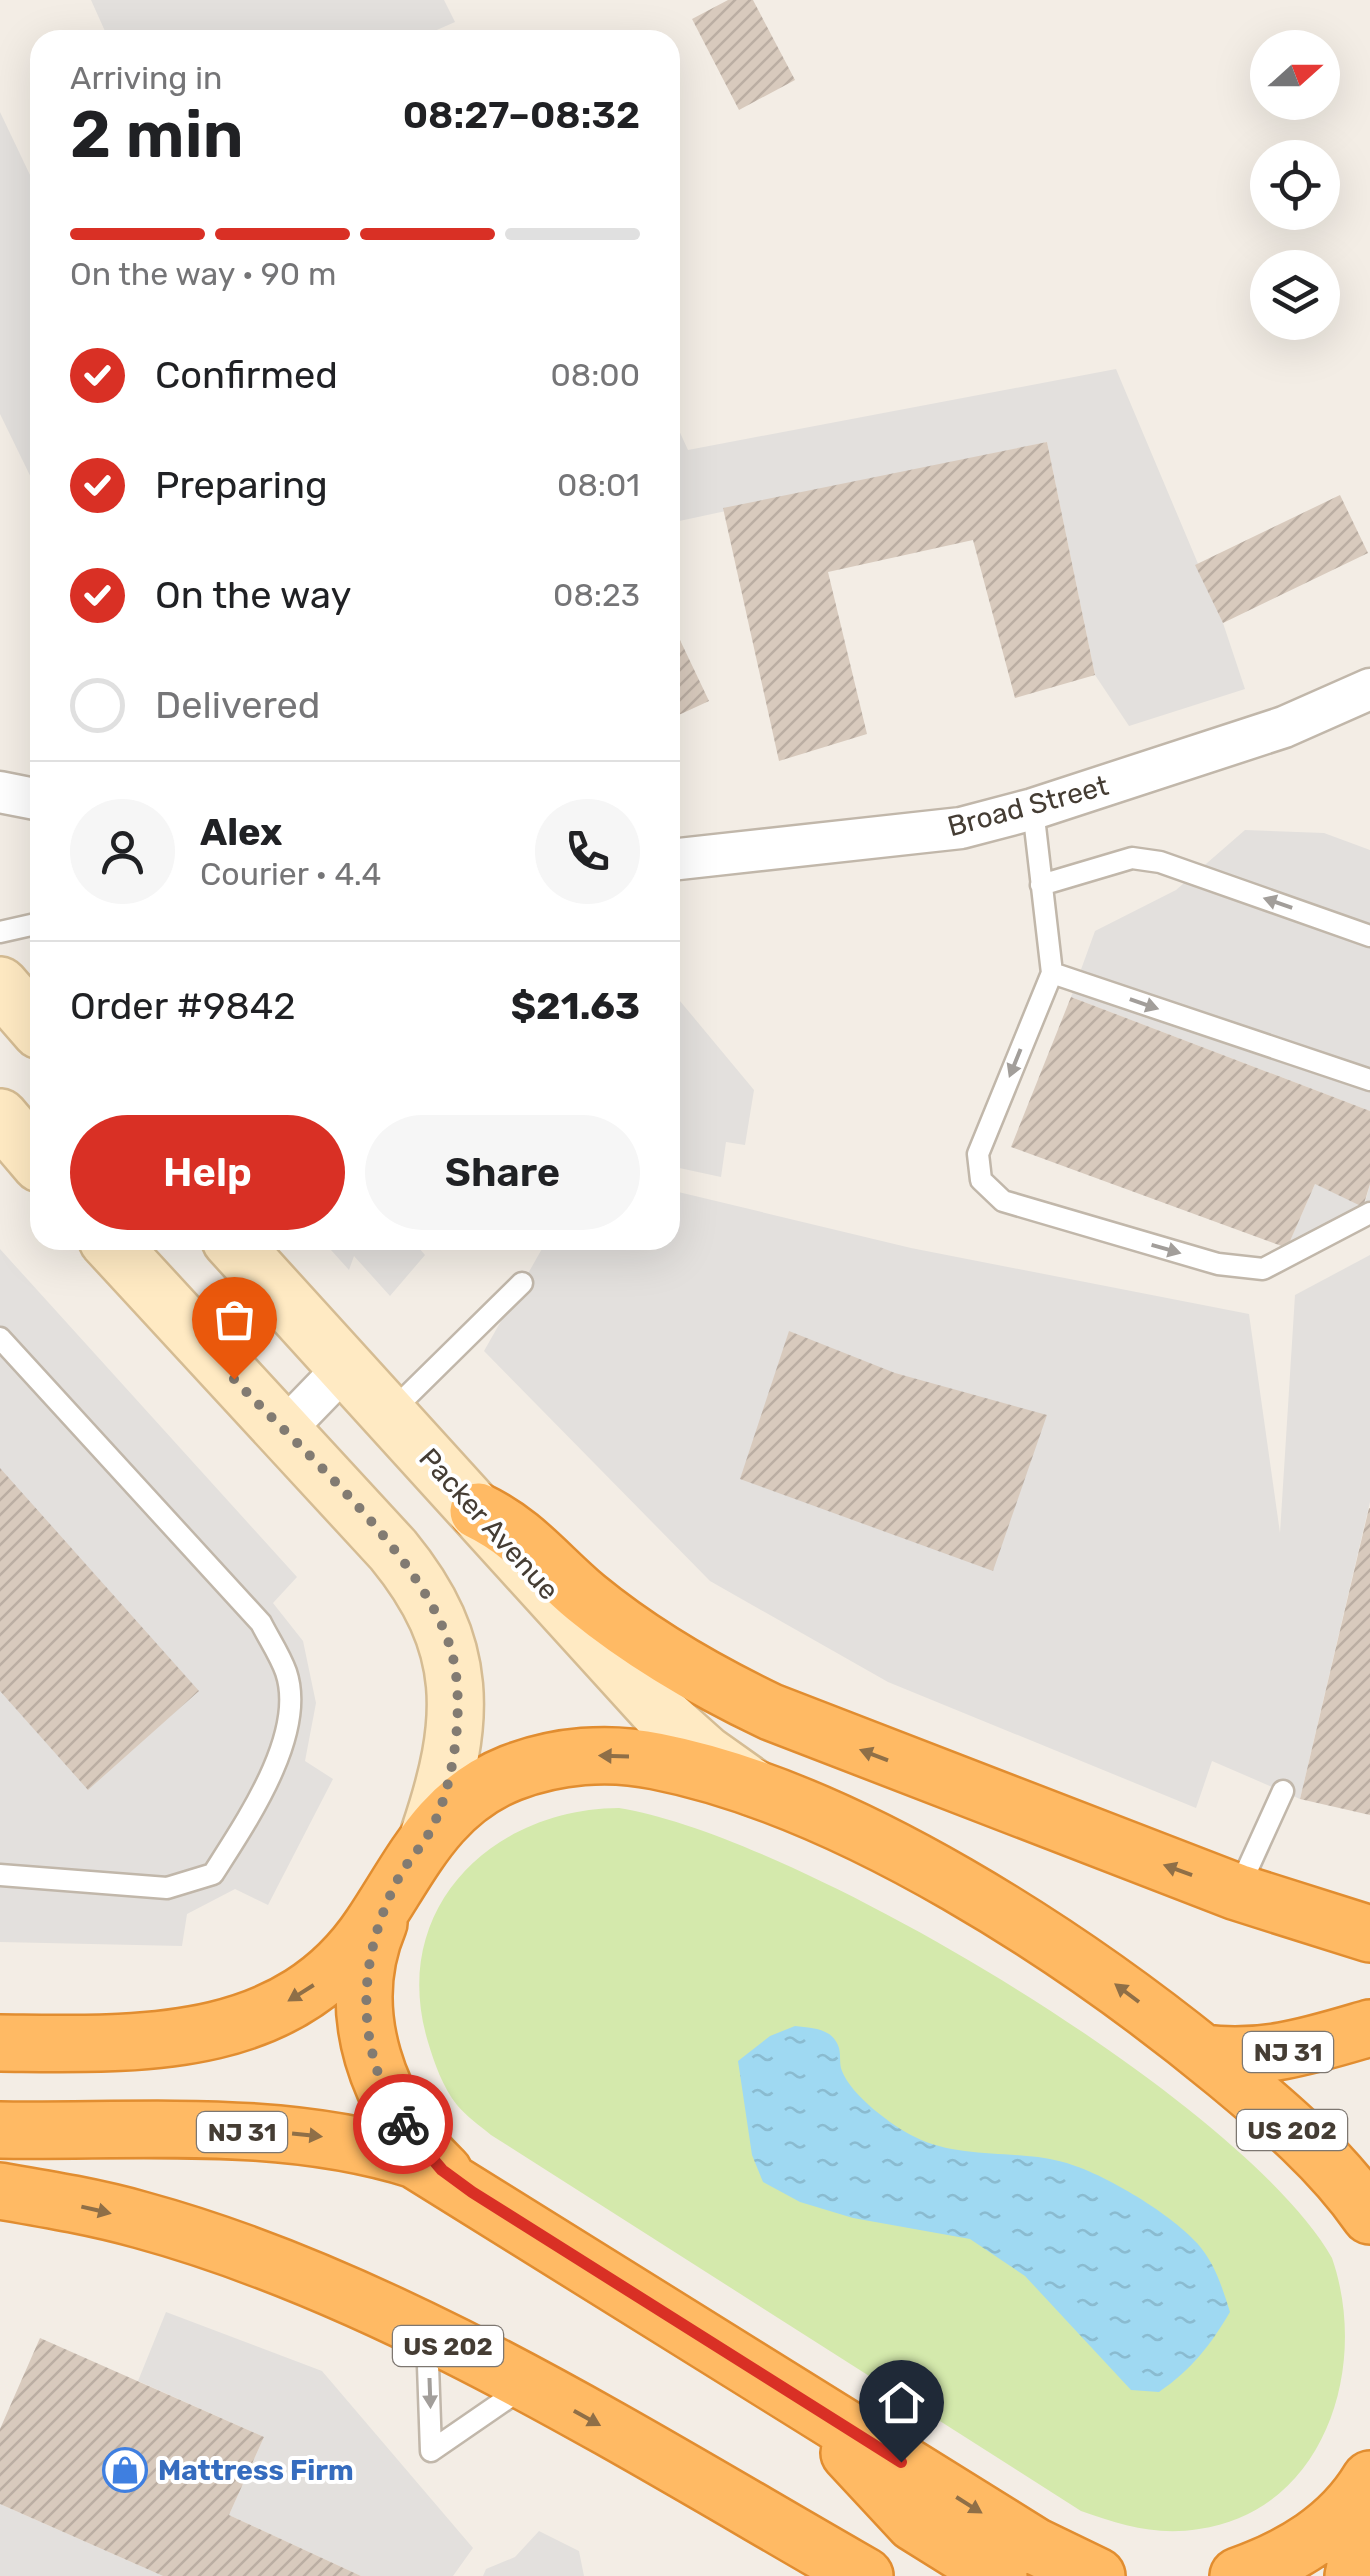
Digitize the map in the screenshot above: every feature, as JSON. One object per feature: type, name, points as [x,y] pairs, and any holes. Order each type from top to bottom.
[{"type":"highway","points":[[478,1511],[512,1527],[586,1598],[724,1689],[841,1742],[1237,1892],[1370,1934]]},
{"type":"highway","name":"US 202","points":[[0,2042],[155,2042],[186,2039],[251,2019],[300,1995],[343,1962],[390,1897],[429,1833],[462,1802],[494,1781],[572,1758],[654,1760],[761,1792],[916,1864],[1059,1945],[1204,2053],[1322,2158],[1370,2216]]},
{"type":"highway","points":[[390,1897],[365,1969],[369,2042],[377,2073],[389,2103],[424,2152],[472,2192]]},
{"type":"highway","name":"NJ 31","points":[[1204,2053],[1244,2058],[1276,2055],[1370,2028]]},
{"type":"highway","name":"NJ 31","points":[[0,2130],[305,2133],[362,2143],[415,2160],[1036,2546],[1097,2576]]},
{"type":"highway","name":"US 202","points":[[0,2191],[139,2219],[223,2246],[428,2335],[527,2385],[865,2576]]},
{"type":"highway","points":[[800,2400],[914,2522],[999,2576]]},
{"type":"highway","points":[[1238,2576],[1274,2563],[1310,2542],[1358,2498],[1370,2479]]},
{"type":"highway","points":[[1353,2576],[1370,2494]]},
{"type":"main road","points":[[0,986],[30,1020]]},
{"type":"main road","points":[[1,1121],[30,1153]]},
{"type":"main road","points":[[116,1250],[414,1576],[450,1650],[456,1674],[456,1733],[429,1833]]},
{"type":"main road","name":"Packer Avenue","points":[[239,1250],[659,1712],[736,1778],[761,1792]]},
{"type":"street","name":"Broad Street","points":[[680,859],[961,828],[1033,809],[1284,727],[1370,689]]},
{"type":"street","points":[[0,792],[30,798]]},
{"type":"street","points":[[283,1431],[346,1366]]},
{"type":"lane","points":[[1033,809],[1052,973],[978,1154],[981,1180],[1003,1201],[1218,1264],[1262,1269],[1370,1213]]},
{"type":"lane","points":[[1041,885],[1132,858],[1160,862],[1370,936]]},
{"type":"lane","points":[[0,932],[30,925]]},
{"type":"lane","points":[[1052,973],[1370,1080]]},
{"type":"lane","points":[[389,1414],[522,1284]]},
{"type":"lane","points":[[0,1338],[260,1623],[286,1673],[292,1715],[271,1770],[213,1874],[167,1888],[0,1875]]},
{"type":"lane","points":[[1237,1892],[1282,1791]]},
{"type":"lane","points":[[428,2335],[432,2452],[527,2385]]},
{"type":"green space","points":[[619,1808],[697,1829],[793,1868],[899,1921],[1008,1984],[1114,2054],[1208,2125],[1283,2194],[1332,2258],[1342,2300],[1345,2344],[1340,2387],[1327,2428],[1306,2464],[1278,2495],[1242,2517],[1183,2531],[1139,2528],[1081,2511],[491,2135],[461,2109],[439,2075],[419,1994],[423,1950],[437,1910],[460,1876],[492,1848],[530,1826],[572,1813]]},
{"type":"shaded area","points":[[91,0],[444,0],[455,22],[437,30],[104,30]]},
{"type":"shaded area","points":[[0,112],[30,175],[30,476],[0,414]]},
{"type":"shaded area","points":[[1116,369],[1223,623],[1245,689],[1129,726],[1095,675],[1047,442],[680,521],[680,433],[688,450]]},
{"type":"shaded area","points":[[1245,830],[1324,833],[1370,850],[1370,1111],[1071,997],[1095,931],[1176,890]]},
{"type":"shaded area","points":[[680,1001],[754,1090],[745,1145],[726,1142],[721,1177],[680,1168]]},
{"type":"shaded area","points":[[1315,1184],[1364,1206],[1370,1184],[1370,1223],[1275,1275]]},
{"type":"shaded area","points":[[680,1192],[911,1248],[1249,1314],[1280,1533],[1295,1295],[1370,1255],[1370,1502],[1300,1799],[1212,1761],[1196,1808],[888,1682],[710,1581],[484,1351],[541,1250],[680,1250]]},
{"type":"shaded area","points":[[0,1249],[297,1577],[273,1603],[303,1641],[316,1703],[305,1761],[333,1779],[268,1905],[235,1889],[187,1914],[182,1946],[0,1942]]},
{"type":"shaded area","points":[[331,1250],[421,1250],[425,1255],[390,1296],[354,1256],[349,1270]]},
{"type":"shaded area","points":[[166,2312],[322,2371],[473,2548],[453,2576],[361,2576],[229,2515],[264,2437],[138,2381]]},
{"type":"shaded area","points":[[0,2504],[163,2576],[0,2576]]},
{"type":"shaded area","points":[[539,2531],[579,2551],[584,2576],[483,2576],[486,2569],[515,2557]]},
{"type":"water","points":[[795,2026],[832,2036],[839,2048],[842,2071],[854,2090],[884,2118],[915,2137],[949,2148],[1042,2158],[1075,2166],[1113,2183],[1170,2219],[1209,2259],[1230,2312],[1207,2346],[1159,2392],[1131,2390],[1025,2276],[970,2239],[853,2218],[800,2202],[763,2182],[752,2155],[738,2061],[770,2036]]},
{"type":"building","points":[[728,0],[753,0],[795,80],[739,110],[692,19]]},
{"type":"building","points":[[1047,442],[1095,675],[1015,698],[973,540],[828,572],[867,734],[779,761],[723,508]]},
{"type":"building","points":[[1340,495],[1368,553],[1223,623],[1195,565]]},
{"type":"building","points":[[680,640],[709,701],[680,714]]},
{"type":"building","points":[[1071,997],[1370,1111],[1370,1184],[1363,1207],[1315,1184],[1287,1248],[1011,1147]]},
{"type":"building","points":[[789,1331],[895,1373],[1047,1415],[993,1571],[740,1479]]},
{"type":"building","points":[[0,1468],[199,1691],[88,1790],[0,1691]]},
{"type":"building","points":[[1370,1508],[1370,1815],[1300,1799]]},
{"type":"building","name":"Mattress Firm","points":[[40,2338],[264,2437],[229,2515],[361,2576],[163,2576],[0,2504],[0,2429]]},
{"type":"way so far","points":[[234,1379],[414,1576],[441,1625],[456,1674],[452,1762],[429,1833],[390,1897],[372,1938],[365,1969],[369,2042],[389,2103],[403,2124]]},
{"type":"place","name":"Mattress Firm","points":[[125,2470]]},
{"type":"route","points":[[403,2124],[442,2170],[472,2192],[901,2462]]}]
